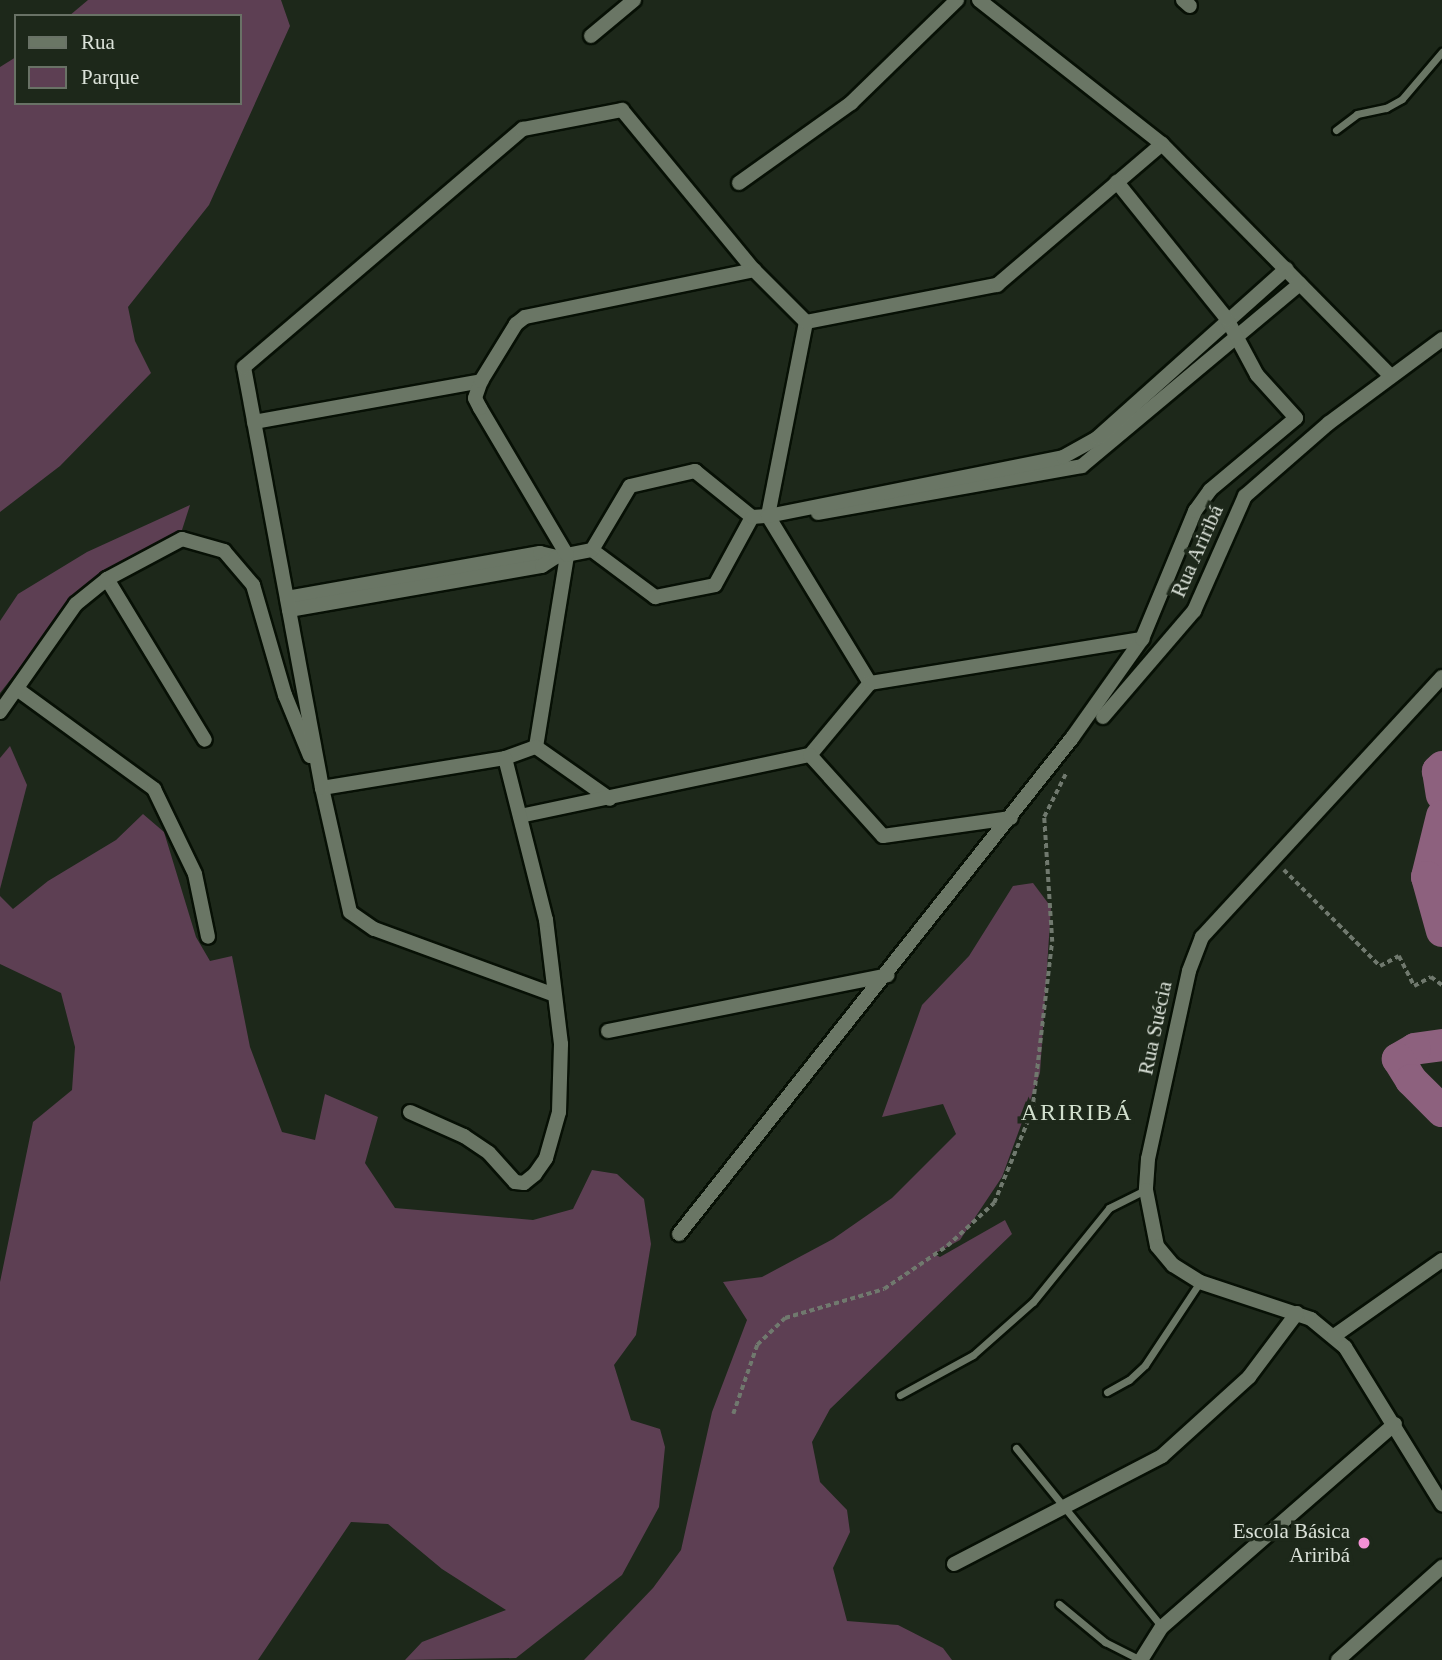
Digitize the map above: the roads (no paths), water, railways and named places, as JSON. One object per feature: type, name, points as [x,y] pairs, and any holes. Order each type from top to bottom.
[{"type":"street","points":[[591,36],[634,0]]},
{"type":"street","points":[[739,183],[861,95],[957,0]]},
{"type":"street","points":[[979,0],[1162,144],[1391,376]]},
{"type":"street","points":[[552,994],[374,929],[351,912],[321,783],[244,367],[523,129],[622,110],[754,270],[806,322]]},
{"type":"street","points":[[806,322],[998,285],[1162,144]]},
{"type":"street","points":[[679,1234],[887,975],[962,874],[1011,818],[1142,639],[1195,511],[1210,490],[1296,418],[1257,375],[1227,319],[1117,182]]},
{"type":"street","points":[[536,747],[562,556],[475,398],[481,381],[516,324],[525,317],[754,270]]},
{"type":"street","points":[[288,604],[540,553],[562,556],[592,550],[630,486],[695,471],[752,517],[773,515],[1080,451],[1227,319],[1286,270]]},
{"type":"street","points":[[773,515],[795,517],[1068,471],[1098,456],[1300,284]]},
{"type":"street","points":[[806,322],[773,515],[870,683]]},
{"type":"street","points":[[1252,326],[1252,355],[1257,375]]},
{"type":"street","name":"Rua Ariribá","points":[[1103,717],[1194,611],[1245,496],[1391,376],[1442,339]]},
{"type":"street","points":[[254,422],[481,381]]},
{"type":"street","points":[[592,550],[655,597],[715,585],[752,517]]},
{"type":"street","points":[[0,712],[76,604],[107,579],[182,539],[205,543],[237,562],[262,604],[285,695],[321,783]]},
{"type":"street","points":[[107,579],[205,740]]},
{"type":"street","points":[[520,816],[810,755],[870,683],[1142,639]]},
{"type":"street","name":"Rua Suécia","points":[[1442,677],[1215,921],[1194,954],[1148,1159],[1146,1190],[1157,1245],[1173,1265],[1200,1282],[1297,1313],[1334,1336],[1364,1372],[1442,1504]]},
{"type":"street","points":[[17,689],[154,789],[195,874],[208,937]]},
{"type":"street","points":[[321,783],[505,758],[536,747]]},
{"type":"street","points":[[536,747],[610,799]]},
{"type":"street","points":[[810,755],[883,835],[1011,818]]},
{"type":"street","points":[[410,1112],[464,1136],[489,1153],[515,1182],[524,1182],[535,1174],[546,1158],[559,1112],[561,1044],[552,994],[546,920],[505,758]]},
{"type":"street","points":[[608,1031],[887,975]]},
{"type":"street","points":[[1334,1336],[1442,1260]]},
{"type":"street","points":[[954,1564],[1162,1456],[1249,1377],[1297,1313]]},
{"type":"street","points":[[1140,1660],[1161,1627],[1395,1424]]},
{"type":"street","points":[[1338,1660],[1442,1567]]},
{"type":"lane","points":[[1336,130],[1357,114],[1402,99],[1442,52]]},
{"type":"lane","points":[[900,1395],[973,1354],[1033,1302],[1109,1208],[1146,1190]]},
{"type":"lane","points":[[1107,1392],[1129,1380],[1144,1365],[1200,1282]]},
{"type":"lane","points":[[1016,1448],[1068,1507],[1074,1524],[1161,1627]]},
{"type":"lane","points":[[1059,1604],[1105,1643],[1140,1660]]},
{"type":"waterway","points":[[1442,767],[1438,771],[1442,795]]},
{"type":"waterway","points":[[1442,816],[1427,877],[1442,931]]},
{"type":"waterway","points":[[1442,1045],[1415,1049],[1398,1059],[1411,1080],[1442,1111]]},
{"type":"place","name":"Escola Básica Ariribá","points":[[1364,1543]]},
{"type":"district","name":"ARIRIBÁ","points":[[1077,1113]]}]
